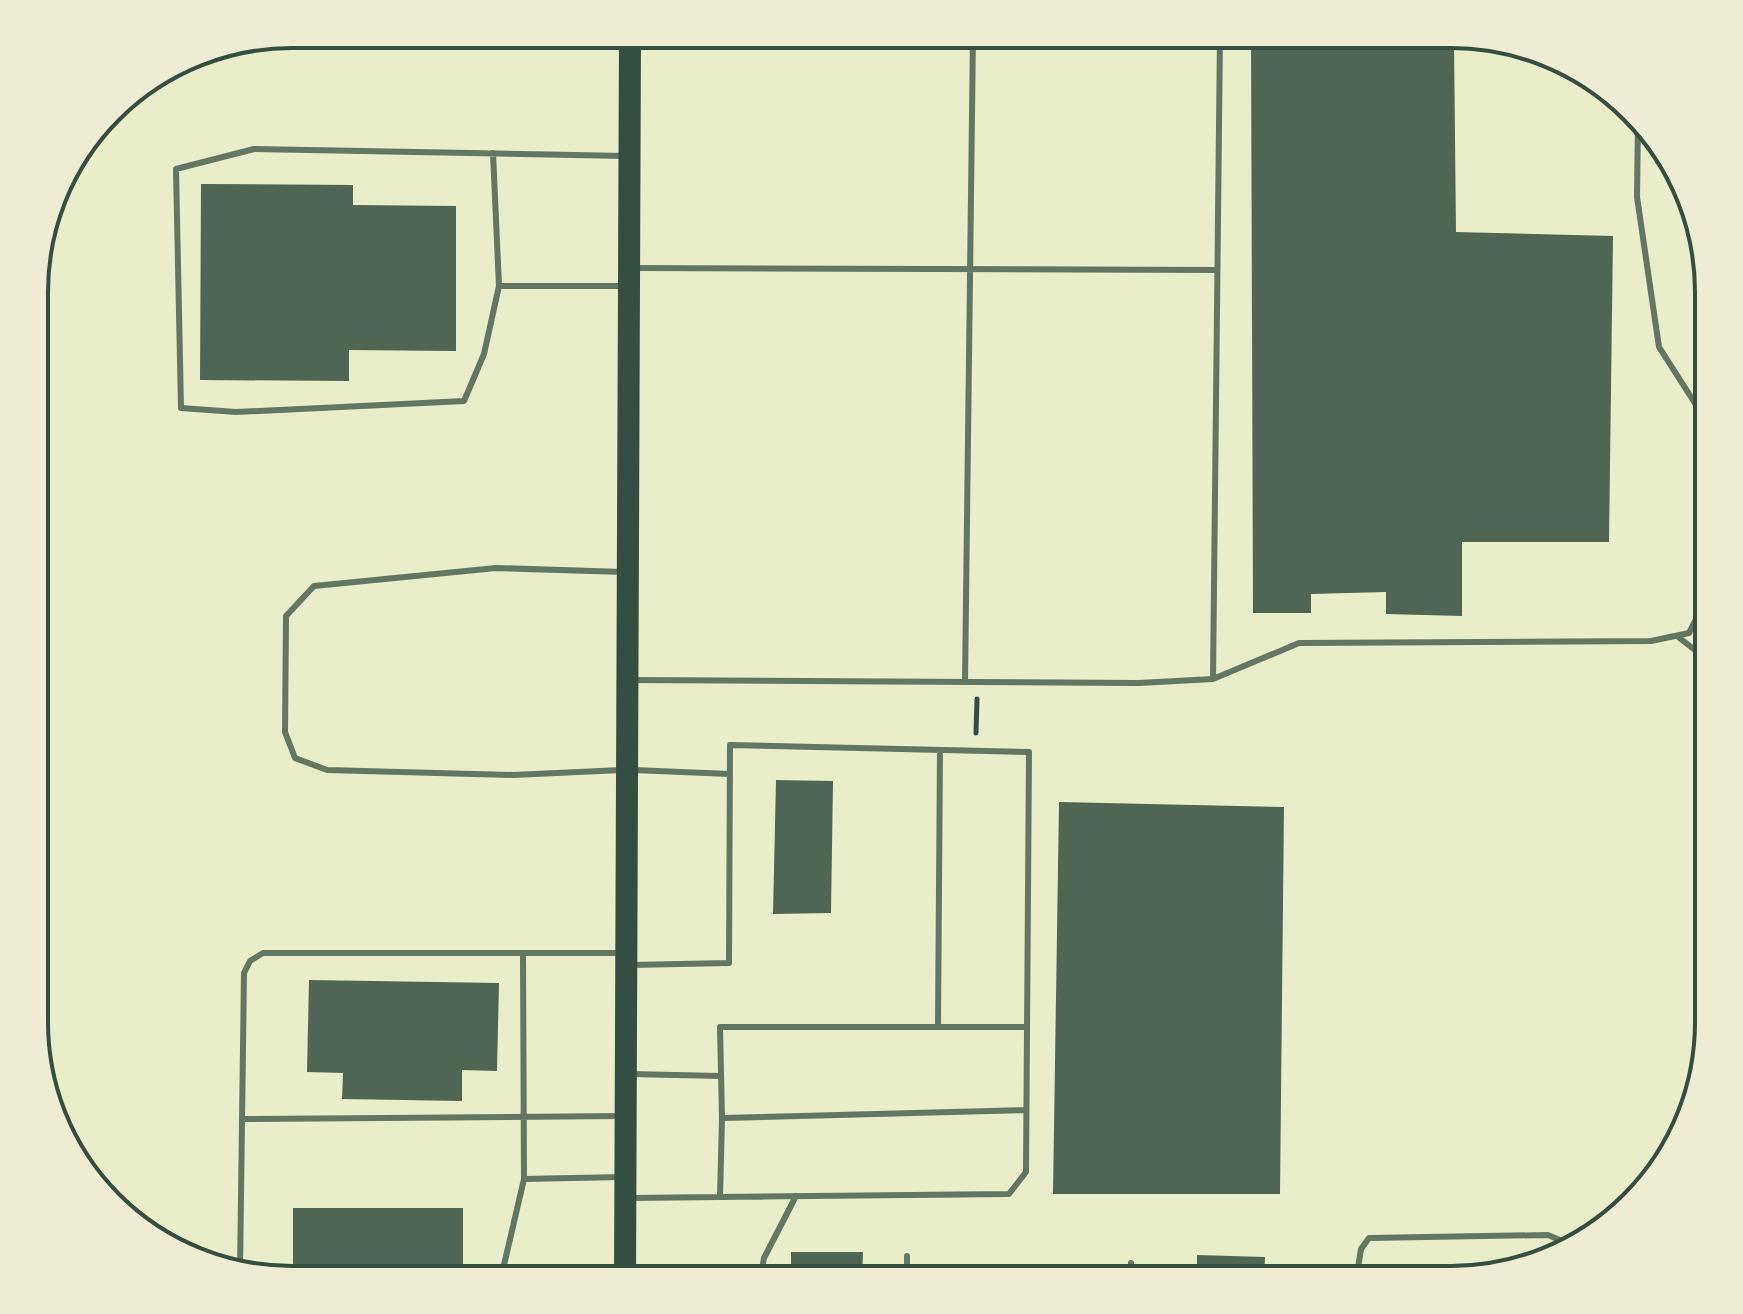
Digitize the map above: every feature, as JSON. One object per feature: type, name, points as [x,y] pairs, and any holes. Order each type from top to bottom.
[{"type":"highway","points":[[625,1265],[630,48]]},
{"type":"lane","points":[[965,682],[973,49]]},
{"type":"lane","points":[[1213,679],[1220,49]]},
{"type":"lane","points":[[1638,135],[1637,197],[1659,347],[1695,403]]},
{"type":"lane","points":[[493,153],[499,286],[484,354],[464,401],[236,412],[181,408],[176,169],[254,149],[493,153],[629,156]]},
{"type":"lane","points":[[499,286],[629,277],[972,269],[1217,270]]},
{"type":"lane","points":[[628,572],[496,568],[314,586],[286,616],[285,732],[295,758],[327,770],[513,775],[627,770],[730,774]]},
{"type":"lane","points":[[627,680],[977,682],[1213,679],[1299,643],[1651,641],[1689,633],[1695,622]]},
{"type":"lane","points":[[1676,636],[1695,650]]},
{"type":"lane","points":[[240,1260],[244,973],[250,961],[263,953],[523,953],[729,963],[730,745],[1029,752],[1026,1172],[1009,1194],[720,1197],[524,1179]]},
{"type":"lane","points":[[938,1027],[940,750]]},
{"type":"lane","points":[[504,1265],[524,1179],[523,953]]},
{"type":"lane","points":[[720,1197],[720,1027],[1027,1027]]},
{"type":"lane","points":[[626,1074],[721,1076]]},
{"type":"lane","points":[[722,1118],[1026,1110]]},
{"type":"lane","points":[[243,1119],[625,1116]]},
{"type":"lane","points":[[763,1265],[796,1196]]},
{"type":"lane","points":[[1358,1266],[1361,1249],[1369,1238],[1548,1235],[1559,1240]]},
{"type":"lane","points":[[907,1256],[907,1266]]},
{"type":"path","points":[[976,750],[977,682]]},
{"type":"building","points":[[1251,49],[1454,49],[1456,232],[1613,236],[1609,542],[1462,542],[1462,616],[1386,614],[1386,592],[1311,594],[1311,613],[1253,613]]},
{"type":"building","points":[[201,184],[353,185],[353,205],[456,206],[456,351],[349,350],[349,381],[200,380]]},
{"type":"building","points":[[776,780],[833,781],[831,913],[773,914]]},
{"type":"building","points":[[1059,802],[1284,807],[1280,1194],[1053,1194]]},
{"type":"building","points":[[309,980],[499,983],[497,1071],[462,1070],[462,1101],[342,1099],[343,1073],[307,1072]]},
{"type":"building","points":[[293,1208],[463,1208],[463,1265],[293,1265]]},
{"type":"building","points":[[791,1252],[863,1252],[863,1265],[791,1265]]},
{"type":"building","points":[[1197,1255],[1265,1257],[1265,1266],[1197,1266]]}]
